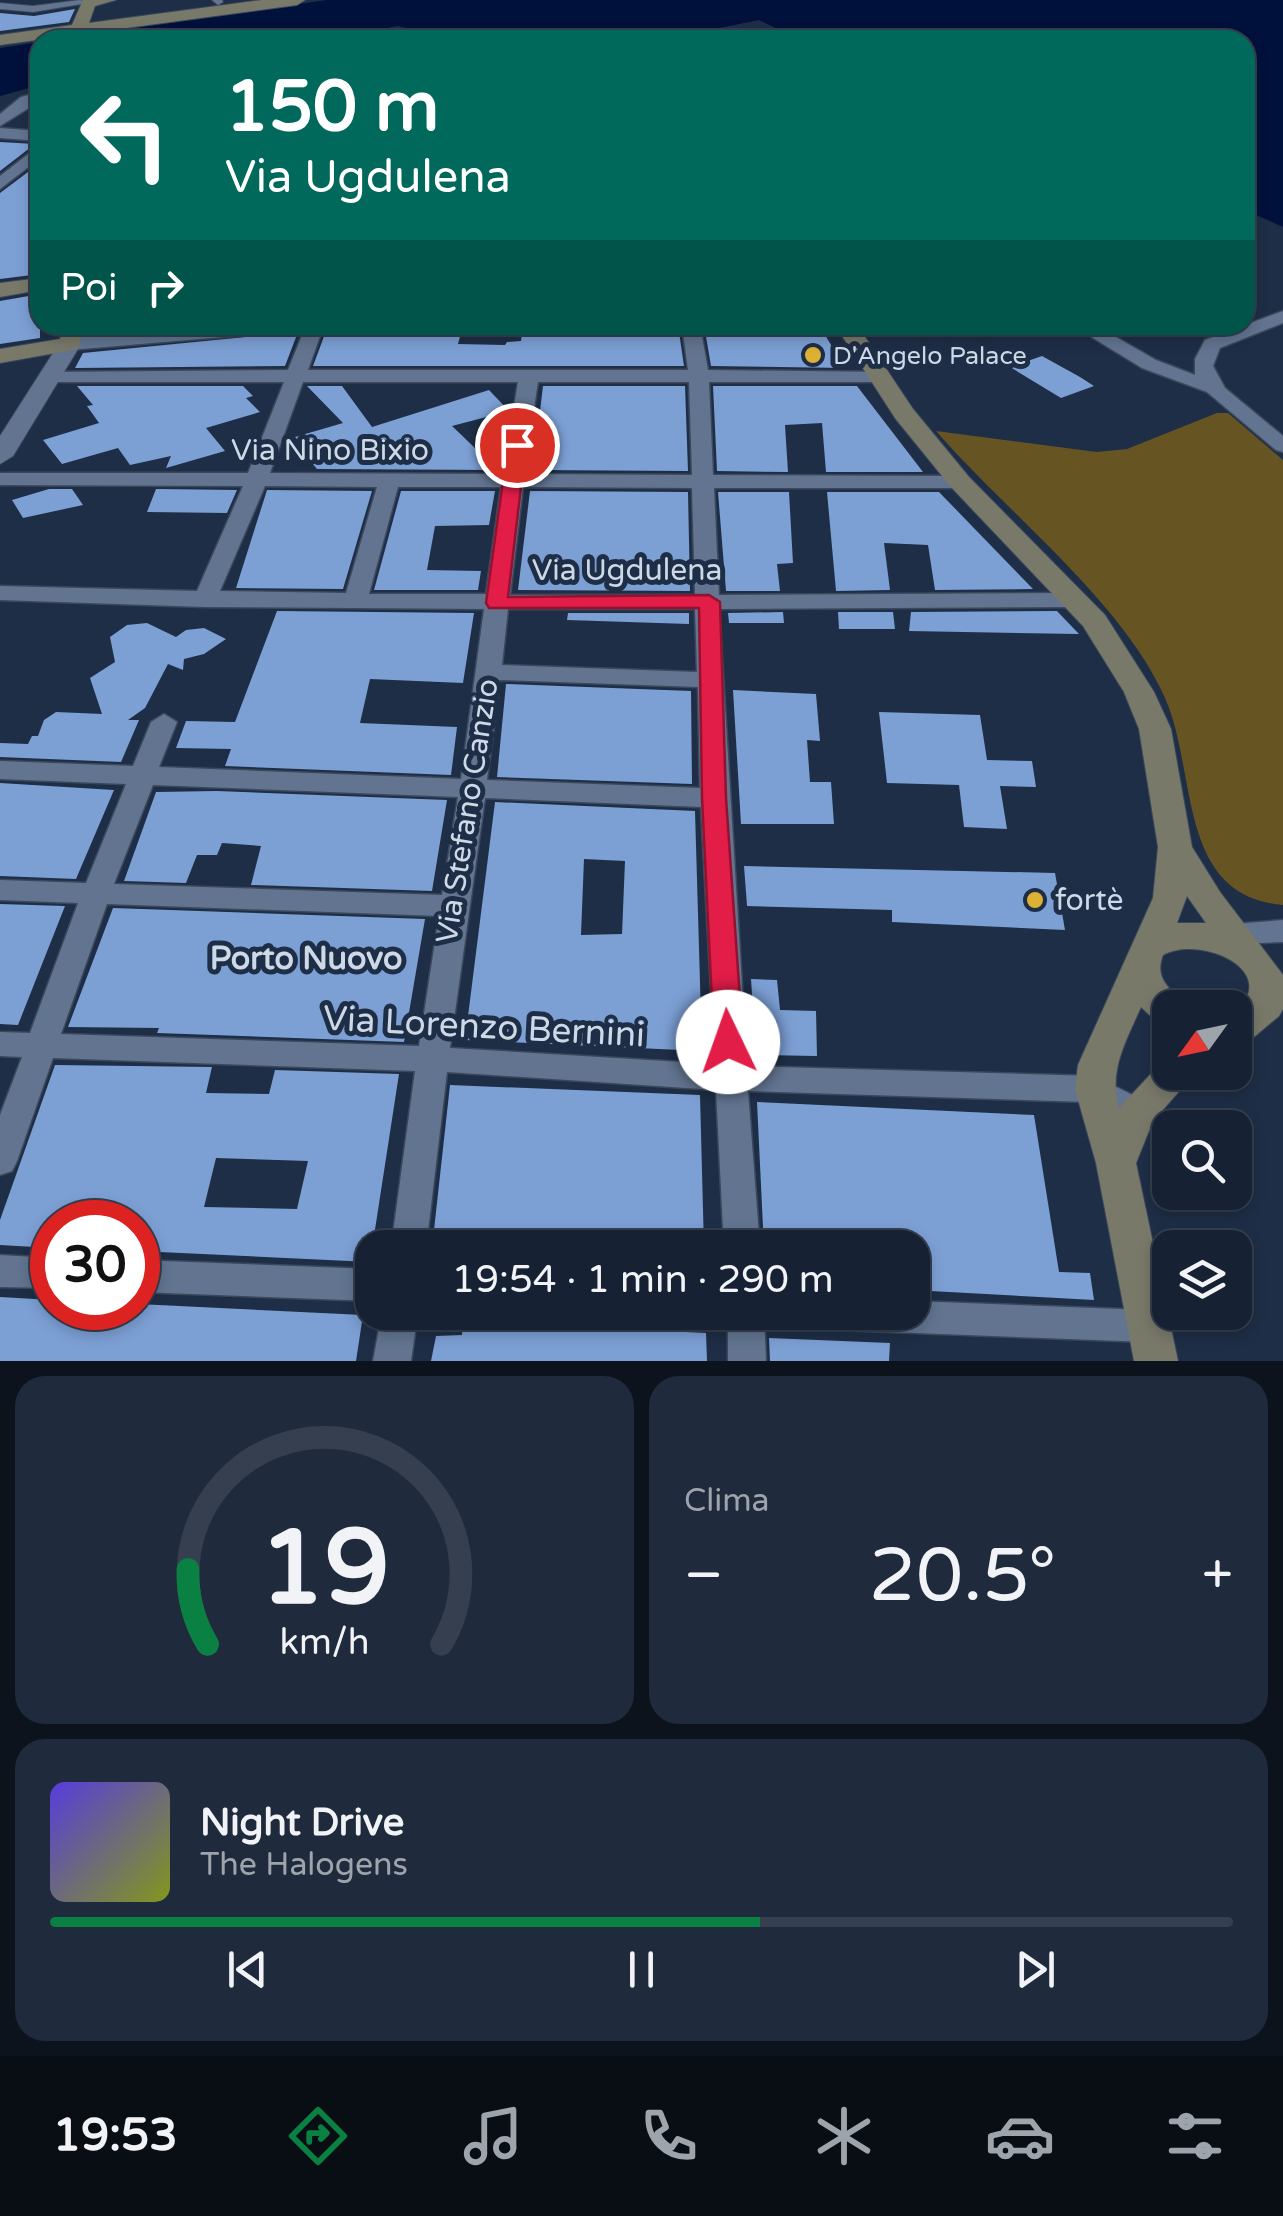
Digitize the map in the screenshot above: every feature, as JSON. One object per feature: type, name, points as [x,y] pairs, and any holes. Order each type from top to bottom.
[{"type":"main road","points":[[108,0],[89,2],[78,30],[297,0]]},
{"type":"main road","points":[[0,40],[30,36]]},
{"type":"main road","points":[[0,290],[30,286]]},
{"type":"main road","points":[[0,356],[72,335]]},
{"type":"main road","points":[[852,335],[960,482],[1074,600],[1115,649],[1155,728],[1175,847],[1170,898],[1096,1065],[1094,1089],[1116,1163],[1152,1344]]},
{"type":"main road","points":[[1175,847],[1229,942],[1266,975],[1270,991],[1266,1006],[1252,1021]]},
{"type":"main road","points":[[1152,994],[1140,972],[1146,952],[1164,938],[1229,942]]},
{"type":"main road","points":[[1116,1163],[1137,1112],[1158,1090]]},
{"type":"street","points":[[0,6],[32,8],[89,2]]},
{"type":"street","points":[[0,20],[26,14],[32,8]]},
{"type":"street","points":[[0,121],[30,100]]},
{"type":"street","points":[[0,132],[30,135]]},
{"type":"street","points":[[0,184],[30,158]]},
{"type":"street","points":[[1255,328],[1283,317]]},
{"type":"street","points":[[0,456],[72,335]]},
{"type":"street","points":[[205,600],[257,479],[311,335]]},
{"type":"street","points":[[693,335],[699,374],[714,798],[741,1230]]},
{"type":"street","points":[[1098,335],[1149,364],[1213,388],[1283,446]]},
{"type":"street","points":[[1213,388],[1205,374],[1204,360],[1212,344],[1236,335]]},
{"type":"street","name":"Via Stefano Canzio","points":[[410,1230],[430,1059],[472,790],[511,480],[529,375]]},
{"type":"street","points":[[51,376],[879,376]]},
{"type":"street","name":"Via Nino Bixio","points":[[0,478],[960,482]]},
{"type":"street","points":[[355,602],[389,481]]},
{"type":"street","name":"Via Ugdulena","points":[[0,593],[497,603],[1074,600]]},
{"type":"street","points":[[489,672],[712,680]]},
{"type":"street","points":[[0,1161],[96,894],[164,722]]},
{"type":"street","points":[[0,770],[714,798]]},
{"type":"street","points":[[0,890],[452,906]]},
{"type":"street","points":[[1229,942],[1283,931]]},
{"type":"street","name":"Via Lorenzo Bernini","points":[[0,1044],[430,1059],[731,1078],[1094,1089],[1137,1112]]},
{"type":"street","points":[[0,1271],[30,1272]]},
{"type":"street","points":[[160,1277],[355,1284]]},
{"type":"street","points":[[930,1324],[1152,1344]]},
{"type":"street","points":[[392,1361],[397,1330]]},
{"type":"street","points":[[746,1330],[747,1361]]},
{"type":"shaded area","points":[[1217,413],[1228,413],[1283,460],[1283,905],[1249,897],[1224,879],[1207,855],[1196,826],[1165,698],[1121,627],[1061,559],[936,431],[1097,452],[1127,449]]},
{"type":"water","points":[[327,0],[1283,0],[1283,227],[1255,214],[1255,30],[780,30],[759,20],[710,30],[414,30],[398,26],[376,30],[121,30]]},
{"type":"water","points":[[30,44],[30,88],[0,96],[0,48]]},
{"type":"building","points":[[75,9],[69,22],[0,31],[0,13],[34,16]]},
{"type":"building","points":[[0,142],[30,144],[30,148],[0,171]]},
{"type":"building","points":[[30,170],[30,275],[0,279],[0,193]]},
{"type":"building","points":[[30,296],[30,335],[40,338],[0,344],[0,301]]},
{"type":"building","points":[[297,335],[285,366],[75,368],[83,353]]},
{"type":"building","points":[[325,335],[460,335],[458,344],[505,345],[521,341],[522,335],[679,335],[684,366],[313,366]]},
{"type":"building","points":[[706,335],[825,335],[845,368],[711,366]]},
{"type":"building","points":[[1042,356],[1094,386],[1061,398],[1010,367]]},
{"type":"building","points":[[77,386],[243,386],[253,396],[246,398],[260,412],[206,428],[225,451],[166,468],[171,456],[130,465],[118,448],[62,464],[43,440],[99,423],[87,406],[93,405]]},
{"type":"building","points":[[307,386],[342,386],[372,427],[489,390],[509,411],[452,426],[498,470],[317,469],[303,453],[309,452],[295,437],[343,423]]},
{"type":"building","points":[[543,386],[685,386],[688,471],[533,470]]},
{"type":"building","points":[[713,386],[857,386],[923,472],[826,472],[822,423],[785,425],[788,472],[717,471]]},
{"type":"building","points":[[49,489],[72,489],[83,505],[23,518],[12,500]]},
{"type":"building","points":[[156,489],[237,490],[227,513],[147,512]]},
{"type":"building","points":[[267,490],[372,491],[343,589],[236,588]]},
{"type":"building","points":[[401,491],[495,491],[489,525],[435,526],[427,570],[481,571],[478,590],[374,590]]},
{"type":"building","points":[[530,491],[688,492],[690,591],[518,590]]},
{"type":"building","points":[[718,492],[789,492],[793,563],[777,564],[780,591],[726,591]]},
{"type":"building","points":[[827,492],[939,492],[1033,589],[935,590],[928,545],[884,543],[890,590],[836,591]]},
{"type":"building","points":[[277,611],[474,613],[463,683],[370,679],[360,723],[457,727],[451,775],[225,766],[231,749],[176,748],[186,721],[235,722]]},
{"type":"building","points":[[1057,611],[1079,634],[909,631],[911,612]]},
{"type":"building","points":[[783,612],[784,623],[729,623],[728,613]]},
{"type":"building","points":[[838,612],[893,612],[895,629],[839,629]]},
{"type":"building","points":[[568,613],[689,613],[689,624],[567,620]]},
{"type":"building","points":[[147,623],[176,637],[186,630],[204,628],[226,639],[204,654],[184,659],[183,670],[168,664],[145,708],[128,720],[139,720],[121,762],[0,757],[0,743],[28,744],[32,736],[38,736],[44,720],[56,712],[102,714],[90,678],[115,662],[110,637],[127,625]]},
{"type":"building","points":[[506,684],[691,691],[692,784],[497,777]]},
{"type":"building","points":[[733,690],[816,694],[820,741],[807,740],[810,782],[831,782],[834,824],[741,824]]},
{"type":"building","points":[[879,712],[980,715],[987,760],[1032,761],[1036,787],[1000,786],[1007,829],[964,827],[959,785],[887,783]]},
{"type":"building","points":[[0,783],[114,790],[76,879],[0,876]]},
{"type":"building","points":[[156,792],[447,800],[432,891],[251,885],[261,846],[222,843],[217,855],[197,855],[186,883],[124,881]]},
{"type":"building","points":[[495,802],[695,811],[702,1051],[465,1040]],"holes":[[[584,859],[625,861],[622,934],[581,935]]]},
{"type":"building","points":[[744,866],[1055,873],[1065,930],[892,922],[892,910],[747,906]]},
{"type":"building","points":[[0,904],[65,906],[18,1025],[0,1024]]},
{"type":"building","points":[[113,908],[425,919],[404,1042],[157,1033],[159,1028],[68,1027]]},
{"type":"building","points":[[751,979],[777,980],[780,1010],[816,1011],[817,1056],[756,1055]]},
{"type":"building","points":[[55,1065],[212,1067],[206,1093],[269,1094],[275,1070],[399,1074],[375,1230],[355,1230],[355,1261],[160,1252],[160,1200],[30,1200],[30,1247],[0,1245],[0,1220]],"holes":[[[216,1158],[308,1161],[297,1209],[204,1207]]]},
{"type":"building","points":[[450,1085],[700,1095],[704,1230],[434,1230]]},
{"type":"building","points":[[757,1102],[1034,1115],[1059,1272],[1090,1273],[1094,1300],[930,1291],[930,1230],[763,1230]]},
{"type":"building","points":[[0,1297],[30,1299],[30,1330],[160,1330],[160,1305],[355,1315],[355,1330],[361,1330],[356,1361],[0,1361]]},
{"type":"building","points":[[462,1330],[706,1333],[707,1361],[431,1361],[436,1336],[462,1335]]},
{"type":"building","points":[[769,1338],[890,1343],[889,1361],[770,1361]]},
{"type":"place","name":"D'Angelo Palace","points":[[813,355]]},
{"type":"place","name":"fortè","points":[[1035,900]]},
{"type":"district","name":"Porto Nuovo","points":[[306,958]]},
{"type":"route","points":[[517,445],[497,603],[709,602],[714,798],[728,1042]]}]
